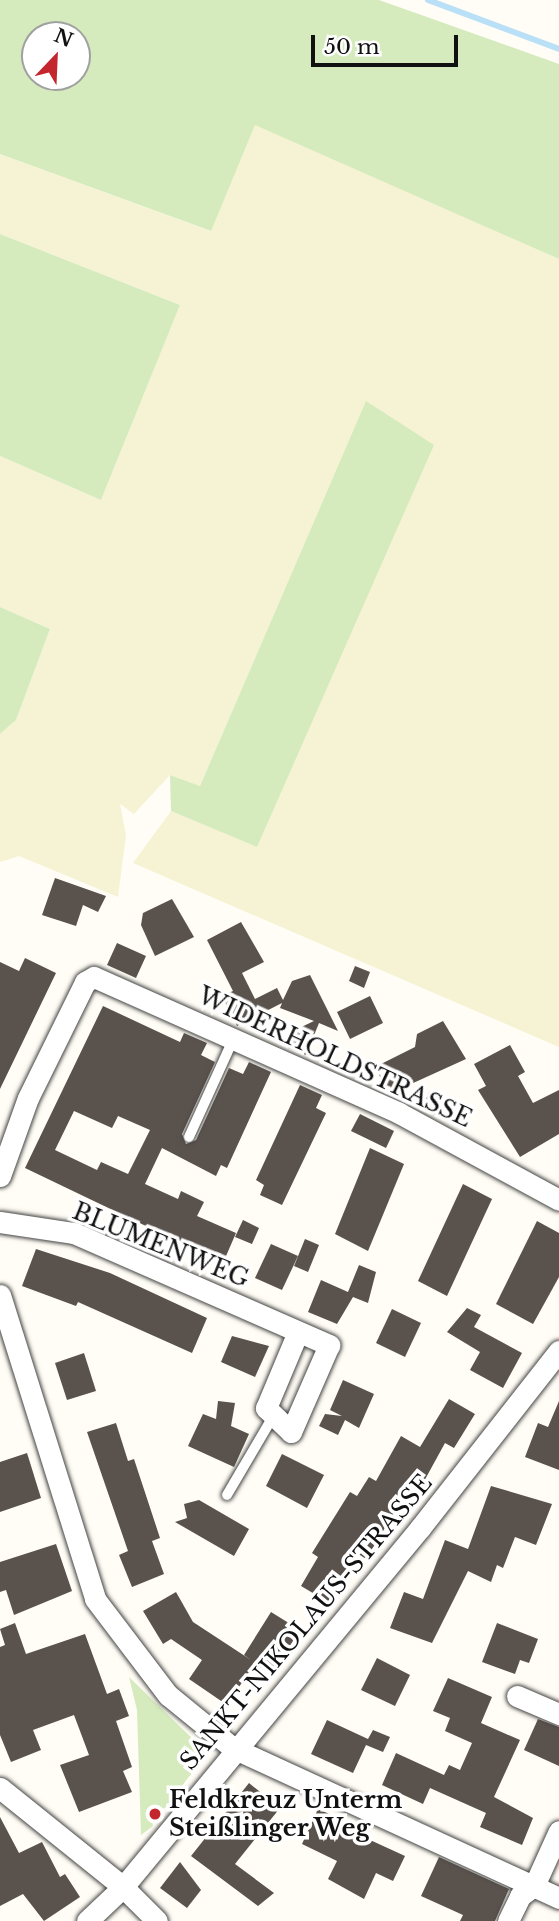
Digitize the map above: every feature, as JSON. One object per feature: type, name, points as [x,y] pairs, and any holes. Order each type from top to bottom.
[{"type":"street","name":"WIDERHOLDSTRASSE","points":[[0,1176],[24,1108],[85,982],[104,979],[399,1113],[559,1200]]},
{"type":"street","name":"BLUMENWEG","points":[[0,1223],[74,1233],[329,1345],[291,1432],[274,1415]]},
{"type":"street","points":[[0,1295],[94,1599],[168,1695],[233,1748],[559,1898]]},
{"type":"street","points":[[274,1415],[266,1408],[298,1332]]},
{"type":"street","name":"SANKT-NIKOLAUS-STRASSE","points":[[87,1921],[123,1887],[233,1748],[421,1528],[559,1351]]},
{"type":"street","points":[[517,1696],[559,1714]]},
{"type":"street","points":[[0,1788],[123,1887],[157,1921]]},
{"type":"street","points":[[508,1921],[520,1896],[534,1886],[559,1831]]},
{"type":"lane","points":[[189,1137],[234,1038]]},
{"type":"lane","points":[[227,1495],[274,1415]]},
{"type":"shaded area","points":[[255,124],[559,259],[559,1047],[133,863],[171,811],[256,846],[366,402],[200,786],[170,775],[134,814],[120,804],[126,835],[118,897],[19,856],[0,862],[0,734],[16,720],[50,629],[0,607],[0,456],[101,500],[180,305],[0,234],[0,154],[210,231]]},
{"type":"green space","points":[[0,0],[379,0],[559,64],[559,259],[255,125],[211,231],[0,154]]},
{"type":"green space","points":[[0,234],[180,305],[101,500],[0,456]]},
{"type":"green space","points":[[366,401],[434,445],[257,847],[171,811],[170,775],[200,786]]},
{"type":"green space","points":[[0,607],[50,629],[16,720],[0,734]]},
{"type":"green space","points":[[129,1677],[200,1746],[201,1761],[165,1808],[150,1811],[153,1826],[141,1835],[137,1710]]},
{"type":"building","points":[[55,878],[106,896],[98,912],[83,905],[76,926],[42,915]]},
{"type":"building","points":[[172,899],[194,937],[155,956],[141,925],[143,913]]},
{"type":"building","points":[[241,922],[264,962],[242,973],[255,999],[277,988],[283,1000],[292,981],[310,975],[338,1031],[319,1023],[306,1055],[288,1048],[295,1030],[314,1021],[280,1008],[282,1003],[237,1026],[222,996],[233,991],[207,940]]},
{"type":"building","points":[[117,943],[146,956],[136,978],[107,965]]},
{"type":"building","points":[[25,958],[56,973],[0,1089],[0,962],[19,971]]},
{"type":"building","points":[[355,966],[370,972],[364,988],[349,981]]},
{"type":"building","points":[[370,996],[383,1023],[350,1039],[337,1012]]},
{"type":"building","points":[[103,1006],[180,1042],[184,1033],[207,1043],[201,1055],[215,1062],[182,1134],[186,1144],[196,1140],[229,1068],[243,1074],[249,1062],[271,1072],[227,1168],[221,1165],[216,1176],[162,1148],[145,1184],[178,1199],[181,1191],[204,1202],[197,1216],[236,1233],[223,1263],[25,1168]],"holes":[[[74,1111],[112,1128],[118,1116],[150,1130],[128,1174],[101,1162],[97,1170],[55,1150]]]},
{"type":"building","points":[[443,1021],[466,1059],[389,1094],[375,1067],[415,1047],[417,1034]]},
{"type":"building","points":[[510,1045],[525,1072],[518,1076],[533,1103],[559,1090],[559,1134],[520,1157],[478,1090],[486,1086],[474,1064]]},
{"type":"building","points":[[300,1085],[322,1095],[316,1108],[326,1113],[282,1205],[260,1195],[264,1185],[256,1180]]},
{"type":"building","points":[[429,1092],[465,1107],[458,1125],[422,1109]]},
{"type":"building","points":[[360,1114],[394,1131],[386,1148],[351,1131]]},
{"type":"building","points":[[370,1148],[404,1164],[368,1251],[335,1234]]},
{"type":"building","points":[[463,1184],[492,1199],[447,1296],[418,1281]]},
{"type":"building","points":[[243,1220],[259,1228],[252,1244],[235,1237]]},
{"type":"building","points":[[537,1221],[559,1233],[559,1277],[533,1324],[496,1304]]},
{"type":"building","points":[[305,1239],[319,1245],[308,1272],[294,1266]]},
{"type":"building","points":[[271,1244],[298,1256],[282,1290],[255,1278]]},
{"type":"building","points":[[36,1249],[110,1273],[207,1318],[192,1353],[78,1302],[76,1306],[22,1286]]},
{"type":"building","points":[[359,1265],[376,1272],[368,1303],[353,1297],[337,1324],[308,1312],[321,1280],[348,1292]]},
{"type":"building","points":[[467,1308],[481,1315],[474,1327],[522,1353],[503,1388],[470,1370],[480,1352],[447,1332]]},
{"type":"building","points":[[392,1309],[421,1323],[405,1357],[376,1343]]},
{"type":"building","points":[[232,1336],[269,1346],[255,1377],[221,1362]]},
{"type":"building","points":[[84,1353],[96,1391],[67,1400],[55,1363]]},
{"type":"building","points":[[343,1380],[374,1394],[359,1428],[345,1420],[338,1435],[319,1426],[325,1414],[342,1416],[330,1410]]},
{"type":"building","points":[[449,1399],[475,1414],[454,1448],[445,1443],[411,1505],[402,1500],[366,1559],[357,1553],[328,1602],[301,1586],[318,1557],[312,1553],[350,1492],[357,1496],[369,1477],[376,1481],[401,1436],[420,1447]]},
{"type":"building","points":[[218,1401],[235,1403],[231,1426],[249,1434],[234,1467],[188,1446],[203,1414],[216,1419]]},
{"type":"building","points":[[559,1401],[559,1470],[525,1457],[538,1423],[548,1427]]},
{"type":"building","points":[[116,1423],[128,1461],[134,1459],[160,1538],[152,1541],[164,1574],[132,1587],[119,1555],[128,1551],[87,1432]]},
{"type":"building","points":[[27,1453],[41,1498],[0,1512],[0,1462]]},
{"type":"building","points":[[282,1454],[324,1475],[307,1508],[266,1486]]},
{"type":"building","points":[[491,1486],[552,1504],[536,1545],[515,1537],[503,1568],[497,1565],[491,1582],[468,1571],[432,1643],[390,1628],[404,1592],[423,1599],[445,1540],[468,1549]]},
{"type":"building","points":[[199,1500],[249,1529],[234,1556],[175,1522],[187,1518],[184,1504]]},
{"type":"building","points":[[56,1544],[72,1591],[14,1615],[6,1590],[0,1592],[0,1562]]},
{"type":"building","points":[[176,1592],[193,1622],[251,1660],[244,1655],[271,1612],[300,1630],[271,1675],[255,1663],[227,1705],[189,1679],[202,1660],[171,1639],[163,1644],[143,1611]]},
{"type":"building","points":[[15,1623],[26,1654],[85,1634],[107,1694],[119,1689],[129,1716],[116,1721],[132,1767],[123,1771],[132,1792],[79,1812],[60,1765],[89,1755],[74,1715],[33,1730],[41,1750],[11,1762],[0,1735],[0,1647],[5,1645],[0,1629]]},
{"type":"building","points":[[497,1623],[538,1639],[529,1663],[520,1660],[515,1674],[482,1662]]},
{"type":"building","points":[[377,1658],[410,1675],[395,1706],[361,1690]]},
{"type":"building","points":[[448,1678],[492,1697],[481,1723],[520,1740],[494,1797],[533,1818],[522,1845],[480,1827],[486,1813],[430,1788],[423,1804],[382,1785],[396,1753],[444,1775],[449,1765],[460,1770],[472,1743],[445,1731],[450,1718],[433,1711]]},
{"type":"building","points":[[538,1719],[559,1727],[559,1766],[524,1750]]},
{"type":"building","points":[[327,1720],[368,1739],[373,1730],[390,1737],[383,1752],[366,1745],[353,1773],[311,1754]]},
{"type":"building","points":[[249,1783],[280,1808],[235,1864],[274,1893],[258,1906],[191,1856]]},
{"type":"building","points":[[318,1809],[336,1817],[333,1823],[405,1856],[393,1881],[376,1873],[364,1899],[328,1879],[337,1861],[302,1844]]},
{"type":"building","points":[[0,1817],[19,1853],[42,1842],[60,1877],[65,1874],[80,1897],[44,1921],[23,1894],[0,1906]]},
{"type":"building","points":[[439,1857],[509,1889],[495,1921],[460,1921],[463,1915],[421,1896]]},
{"type":"building","points":[[180,1862],[201,1890],[187,1908],[160,1888]]},
{"type":"waterway","points":[[428,0],[559,49]]},
{"type":"place","name":"Feldkreuz Unterm Steißlinger Weg","points":[[155,1814]]}]
